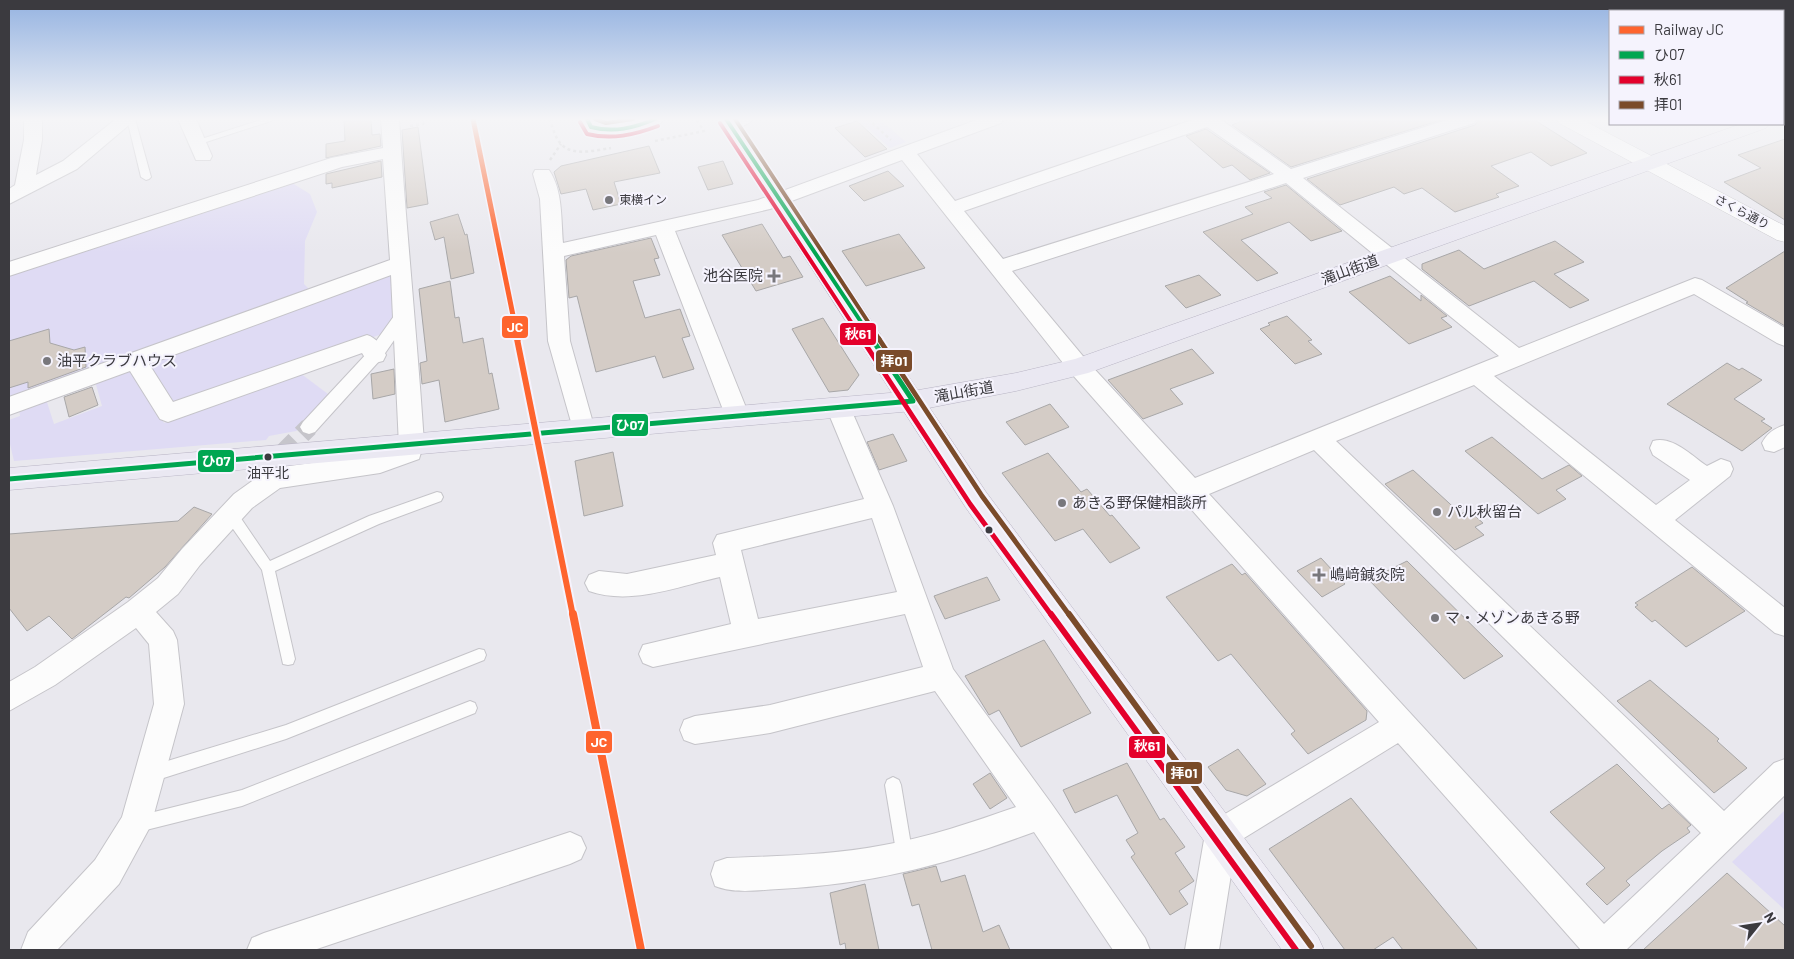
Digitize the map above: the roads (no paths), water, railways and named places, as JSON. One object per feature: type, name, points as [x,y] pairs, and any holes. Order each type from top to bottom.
[{"type":"highway","name":"滝山街道","points":[[9,479],[913,401],[1016,382],[1079,367],[1648,164]]},
{"type":"main road","points":[[759,164],[988,516],[1305,950]]},
{"type":"street","points":[[16,193],[25,164]]},
{"type":"street","points":[[16,193],[72,164]]},
{"type":"street","points":[[9,269],[333,164]]},
{"type":"street","points":[[10,694],[45,676],[138,611],[168,586],[259,483],[282,477],[380,462],[410,452],[412,443],[405,313],[393,164]]},
{"type":"street","points":[[553,252],[780,199],[877,164]]},
{"type":"street","points":[[915,164],[1079,367],[1603,950],[1785,774]]},
{"type":"street","points":[[951,209],[1081,164]]},
{"type":"street","points":[[1272,164],[1516,358]]},
{"type":"street","points":[[998,268],[1327,164]]},
{"type":"street","name":"さくら通り","points":[[1651,164],[1785,235]]},
{"type":"street","points":[[542,174],[550,200],[559,341],[583,430]]},
{"type":"street","points":[[663,227],[737,415]]},
{"type":"street","points":[[9,406],[400,264]]},
{"type":"street","points":[[1190,491],[1695,285],[1785,338]]},
{"type":"street","points":[[308,427],[375,355],[405,313]]},
{"type":"street","points":[[135,361],[168,413],[254,381],[367,343],[375,355]]},
{"type":"street","points":[[1476,374],[1785,624]]},
{"type":"street","points":[[838,407],[880,506],[912,601],[941,676],[1040,814],[1133,950]]},
{"type":"street","points":[[1318,439],[1724,833]]},
{"type":"street","points":[[1656,520],[1715,474],[1662,448]]},
{"type":"street","points":[[747,633],[726,543],[880,506]]},
{"type":"street","points":[[600,583],[627,586],[731,563]]},
{"type":"street","points":[[654,654],[747,633],[912,601]]},
{"type":"street","points":[[38,950],[40,944],[55,926],[107,872],[135,825],[151,774],[169,704],[163,640],[138,611]]},
{"type":"street","points":[[695,730],[770,718],[941,676]]},
{"type":"street","points":[[1202,950],[1221,834],[1401,725]]},
{"type":"street","points":[[727,874],[794,872],[905,857],[984,834],[1040,814]]},
{"type":"street","points":[[264,950],[570,848]]},
{"type":"lane","points":[[143,164],[146,177]]},
{"type":"lane","points":[[268,568],[374,520],[437,497]]},
{"type":"lane","points":[[230,515],[268,568],[288,659]]},
{"type":"lane","points":[[151,774],[286,732],[479,654]]},
{"type":"lane","points":[[135,825],[242,798],[470,708]]},
{"type":"lane","points":[[894,785],[905,857]]},
{"type":"tunnel","points":[[262,474],[309,427]]},
{"type":"rail line","name":"JC","points":[[482,164],[641,950]]},
{"type":"place","name":"東横イン","points":[[609,200]]},
{"type":"place","name":"池谷医院","points":[[774,276]]},
{"type":"place","name":"油平クラブハウス","points":[[47,361]]},
{"type":"place","name":"油平北","points":[[268,457]]},
{"type":"place","name":"あきる野保健相談所","points":[[1062,503]]},
{"type":"place","name":"パル秋留台","points":[[1437,512]]},
{"type":"place","name":"嶋﨑鍼灸院","points":[[1319,575]]},
{"type":"place","name":"マ・メゾンあきる野","points":[[1435,618]]}]
